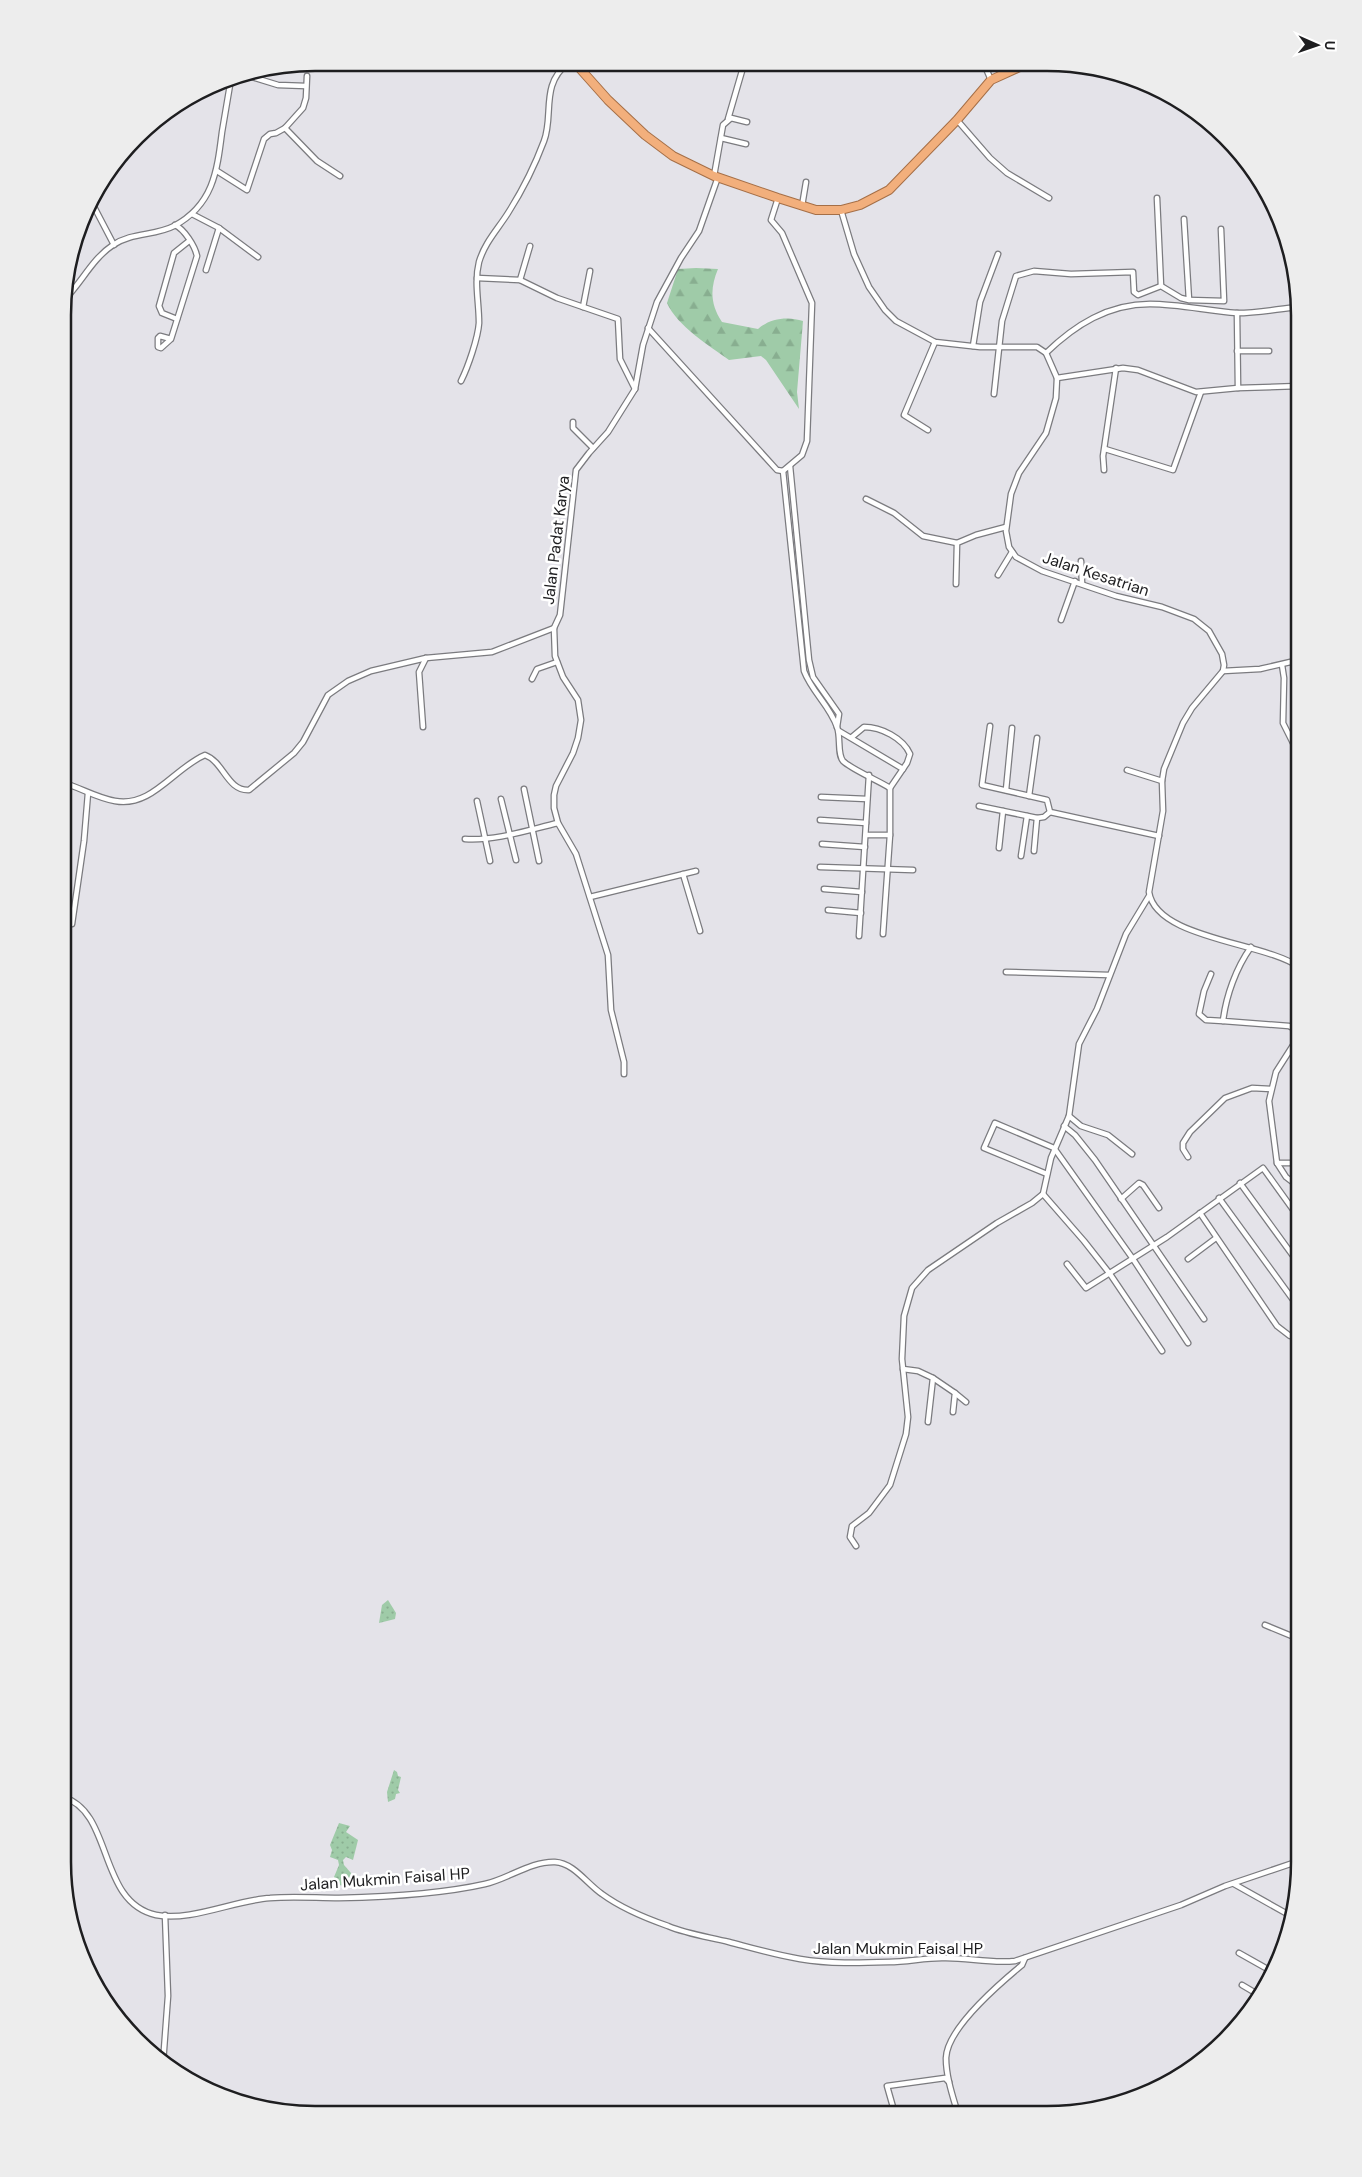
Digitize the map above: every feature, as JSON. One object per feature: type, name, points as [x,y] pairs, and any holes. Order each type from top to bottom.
[{"type":"highway","points":[[582,71],[608,100],[645,135],[673,156],[716,177],[816,210],[841,210],[860,206],[889,190],[957,120],[991,80],[1010,71]]},
{"type":"street","points":[[461,381],[469,363],[478,328],[477,278],[482,251],[513,206],[544,142],[548,128],[548,102],[561,71]]},
{"type":"street","name":"Jalan Padat Karya","points":[[71,786],[88,793],[121,802],[146,797],[155,792],[184,767],[205,755],[216,762],[236,788],[249,790],[294,753],[312,726],[322,703],[338,687],[371,671],[426,658],[492,652],[554,628],[558,623],[561,607],[571,526],[574,478],[580,464],[613,426],[635,389],[648,328],[663,288],[704,222],[716,177],[723,126],[728,119],[742,71]]},
{"type":"street","points":[[987,71],[991,80]]},
{"type":"street","points":[[217,171],[248,190],[264,139],[270,134],[285,128],[303,108],[307,76]]},
{"type":"street","points":[[256,79],[278,85],[306,86]]},
{"type":"street","points":[[72,292],[92,264],[114,244],[126,238],[152,233],[176,225],[192,214],[208,195],[217,171],[229,87]]},
{"type":"street","points":[[728,119],[747,122]]},
{"type":"street","points":[[957,120],[990,158],[1006,173],[1049,198]]},
{"type":"street","points":[[285,128],[318,161],[340,176]]},
{"type":"street","points":[[721,138],[746,144]]},
{"type":"street","points":[[802,206],[806,182]]},
{"type":"street","points":[[648,328],[777,470],[783,471],[802,455],[806,446],[813,313],[809,294],[792,253],[782,233],[771,220],[778,198]]},
{"type":"street","points":[[1157,198],[1161,286]]},
{"type":"street","points":[[95,208],[114,244]]},
{"type":"street","points":[[841,210],[860,269],[875,298],[896,321],[935,342],[972,346],[1037,346],[1046,353],[1056,378],[1056,398],[1051,423],[1041,442],[1015,481],[1009,501],[1006,527],[1007,538],[1012,552],[998,575]]},
{"type":"street","points":[[192,214],[218,228],[258,257]]},
{"type":"street","points":[[1184,219],[1189,300]]},
{"type":"street","points":[[171,339],[197,256],[181,228],[176,225]]},
{"type":"street","points":[[206,270],[218,228]]},
{"type":"street","points":[[1161,286],[1181,298],[1189,300],[1224,301],[1221,229]]},
{"type":"street","points":[[177,319],[162,313],[159,306],[174,253],[189,241]]},
{"type":"street","points":[[520,280],[530,246]]},
{"type":"street","points":[[972,346],[980,302],[998,254]]},
{"type":"street","points":[[583,306],[590,271]]},
{"type":"street","points":[[994,394],[1002,318],[1016,276],[1034,271],[1071,274],[1133,272],[1134,292],[1138,295],[1161,286]]},
{"type":"street","points":[[477,278],[520,280],[557,298],[618,319],[620,359],[635,389]]},
{"type":"street","points":[[1046,353],[1079,325],[1111,310],[1148,304],[1237,313],[1268,312],[1291,308]]},
{"type":"street","points":[[1237,313],[1238,388]]},
{"type":"street","points":[[928,430],[904,415],[935,342]]},
{"type":"street","points":[[1237,351],[1269,351]]},
{"type":"street","points":[[1056,378],[1116,368],[1138,370],[1179,386],[1201,392],[1238,388],[1291,386]]},
{"type":"street","points":[[1104,470],[1103,456],[1116,368]]},
{"type":"street","points":[[1105,449],[1173,470],[1201,392]]},
{"type":"street","points":[[573,422],[572,428],[593,448]]},
{"type":"street","points":[[790,466],[809,660],[813,677],[839,714],[838,729]]},
{"type":"street","points":[[783,471],[804,671],[811,685],[833,716],[838,729],[840,753],[844,762],[890,788]]},
{"type":"street","points":[[866,499],[894,513],[923,536],[958,543],[976,535],[1006,527]]},
{"type":"street","points":[[956,584],[958,543]]},
{"type":"street","name":"Jalan Kesatrian","points":[[1012,552],[1016,557],[1032,566],[1123,598],[1183,614],[1201,622],[1219,647],[1224,661],[1223,671]]},
{"type":"street","points":[[1081,561],[1082,583]]},
{"type":"street","points":[[1061,620],[1075,581]]},
{"type":"street","points":[[554,628],[554,647],[557,662],[563,677],[578,700],[581,720],[573,753],[554,795],[554,808],[558,823],[576,854],[608,955],[611,1010],[624,1062],[624,1074]]},
{"type":"street","points":[[423,727],[419,672],[426,658]]},
{"type":"street","points":[[532,679],[536,669],[557,662]]},
{"type":"street","points":[[856,1546],[850,1537],[852,1526],[869,1513],[890,1485],[906,1434],[908,1417],[902,1368],[904,1316],[908,1299],[915,1282],[928,1270],[997,1223],[1032,1204],[1043,1194],[1054,1148],[1068,1116],[1077,1050],[1097,1010],[1126,934],[1149,896],[1163,812],[1162,781],[1168,760],[1189,713],[1223,671],[1252,670],[1291,662]]},
{"type":"street","points":[[1282,665],[1284,678],[1283,723],[1291,739]]},
{"type":"street","points":[[990,726],[982,785],[1046,800],[1050,812]]},
{"type":"street","points":[[852,737],[860,728],[869,727],[895,737],[904,744],[910,754],[903,769],[890,788],[890,835],[883,934]]},
{"type":"street","points":[[1006,790],[1012,728]]},
{"type":"street","points":[[838,729],[903,769]]},
{"type":"street","points":[[1029,796],[1037,738]]},
{"type":"street","points":[[1127,770],[1162,781]]},
{"type":"street","points":[[859,936],[869,776]]},
{"type":"street","points":[[524,789],[539,860]]},
{"type":"street","points":[[72,924],[84,841],[88,793]]},
{"type":"street","points":[[821,797],[867,799]]},
{"type":"street","points":[[501,799],[516,860]]},
{"type":"street","points":[[477,801],[490,861]]},
{"type":"street","points":[[979,806],[1037,818],[1044,817],[1050,812]]},
{"type":"street","points":[[999,848],[1003,811]]},
{"type":"street","points":[[1050,812],[1159,836]]},
{"type":"street","points":[[1021,856],[1027,816]]},
{"type":"street","points":[[1034,851],[1037,818]]},
{"type":"street","points":[[820,820],[866,823]]},
{"type":"street","points":[[465,839],[486,838],[558,823]]},
{"type":"street","points":[[866,835],[890,835]]},
{"type":"street","points":[[822,844],[865,847]]},
{"type":"street","points":[[820,867],[912,870]]},
{"type":"street","points":[[590,897],[696,871]]},
{"type":"street","points":[[683,874],[700,931]]},
{"type":"street","points":[[824,889],[862,892]]},
{"type":"street","points":[[1149,896],[1153,906],[1159,913],[1179,924],[1210,937],[1275,955],[1291,963]]},
{"type":"street","points":[[828,910],[861,913]]},
{"type":"street","points":[[1223,1021],[1232,986],[1243,958],[1251,947]]},
{"type":"street","points":[[1006,972],[1109,976]]},
{"type":"street","points":[[1211,974],[1204,992],[1199,1014],[1202,1018],[1206,1020],[1291,1027]]},
{"type":"street","points":[[1291,1048],[1283,1059],[1271,1089],[1269,1101],[1277,1162],[1286,1177],[1291,1181]]},
{"type":"street","points":[[1188,1157],[1183,1149],[1186,1139],[1195,1127],[1225,1098],[1252,1088],[1271,1089]]},
{"type":"street","points":[[1068,1116],[1081,1126],[1114,1139],[1132,1154]]},
{"type":"street","points":[[1047,1174],[984,1148],[995,1123],[1054,1148],[1188,1343]]},
{"type":"street","points":[[1064,1126],[1085,1147],[1204,1319]]},
{"type":"street","points":[[1277,1162],[1291,1163]]},
{"type":"street","points":[[1067,1264],[1086,1288],[1152,1246],[1263,1168],[1291,1207]]},
{"type":"street","points":[[1121,1199],[1138,1183],[1143,1185],[1159,1208]]},
{"type":"street","points":[[1240,1183],[1291,1253]]},
{"type":"street","points":[[1043,1194],[1110,1274],[1162,1351]]},
{"type":"street","points":[[1220,1198],[1291,1297]]},
{"type":"street","points":[[1200,1213],[1277,1326],[1291,1336]]},
{"type":"street","points":[[1188,1259],[1216,1238]]},
{"type":"street","points":[[902,1368],[918,1371],[933,1378],[966,1402]]},
{"type":"street","points":[[928,1422],[933,1378]]},
{"type":"street","points":[[953,1412],[955,1393]]},
{"type":"street","points":[[1266,1625],[1291,1636]]},
{"type":"street","name":"Jalan Mukmin Faisal HP","points":[[71,1801],[79,1805],[94,1826],[110,1867],[127,1898],[151,1913],[165,1916],[272,1898],[341,1898],[457,1889],[495,1882],[532,1867],[552,1862],[570,1867],[601,1893],[670,1928],[797,1959],[820,1962],[891,1962],[953,1958],[1005,1962],[1025,1958],[1181,1905],[1291,1864]]},
{"type":"street","points":[[1234,1884],[1285,1912]]},
{"type":"street","points":[[164,2053],[168,1996],[165,1916]]},
{"type":"street","points":[[1239,1953],[1267,1969]]},
{"type":"street","points":[[956,2106],[946,2056],[952,2039],[971,2012],[1022,1965],[1025,1958]]},
{"type":"street","points":[[1242,1985],[1254,1991]]},
{"type":"street","points":[[893,2106],[887,2086],[945,2078],[950,2082]]},
{"type":"green space","points":[[678,269],[718,269],[712,296],[715,309],[722,322],[758,329],[768,322],[779,319],[803,321],[797,392],[799,409],[766,360],[761,356],[729,360],[678,320],[667,303]]},
{"type":"green space","points":[[388,1600],[396,1613],[395,1619],[379,1623],[382,1605]]},
{"type":"green space","points":[[394,1770],[401,1777],[398,1790],[400,1793],[396,1794],[395,1799],[388,1802],[387,1792]]},
{"type":"green space","points":[[339,1823],[350,1826],[346,1832],[358,1840],[353,1860],[346,1857],[343,1860],[344,1865],[351,1873],[349,1886],[337,1885],[334,1877],[339,1865],[338,1860],[330,1857],[332,1850],[330,1845]]}]
